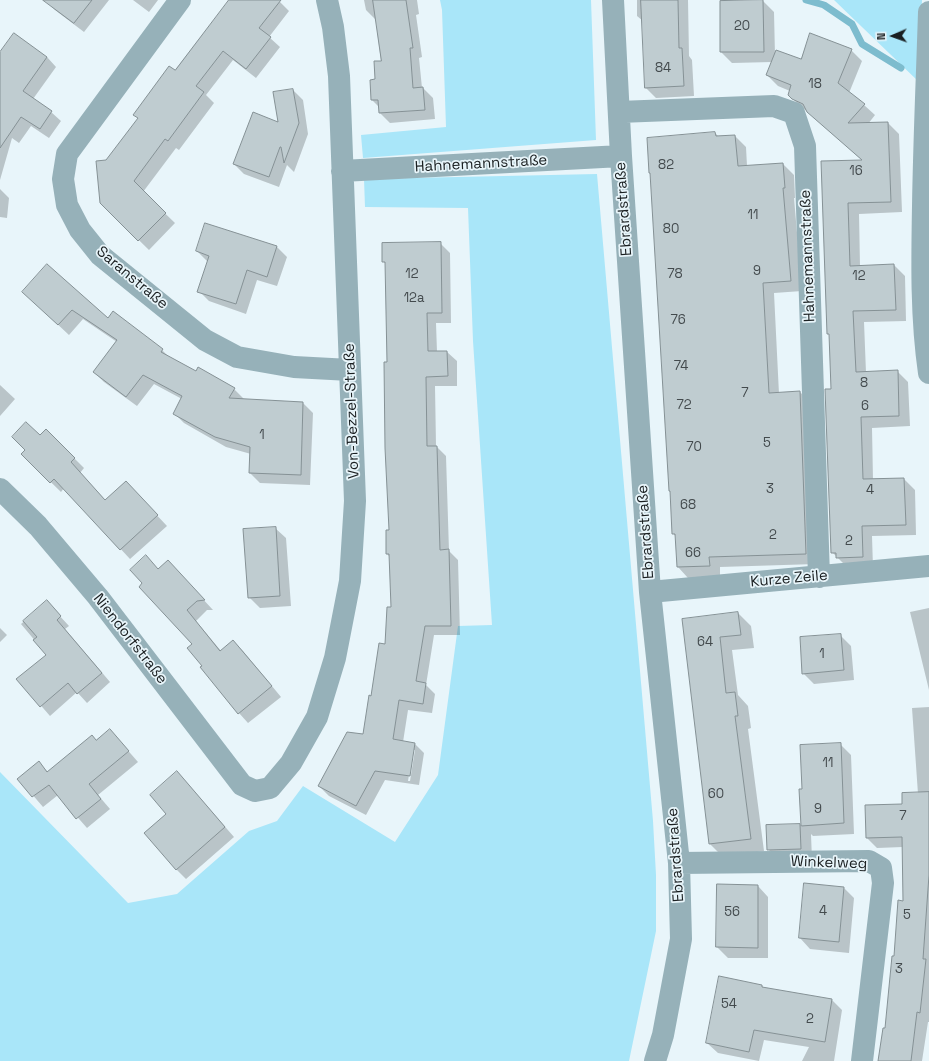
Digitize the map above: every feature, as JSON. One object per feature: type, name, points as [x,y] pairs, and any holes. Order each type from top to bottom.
[{"type":"street","name":"Saranstraße","points":[[180,0],[67,154],[63,179],[67,205],[80,230],[100,254],[205,340],[237,358],[294,367],[350,370]]},
{"type":"street","name":"Von-Bezzel-Straße","points":[[255,791],[270,788],[291,763],[317,717],[335,658],[350,580],[355,501],[339,76],[333,27],[327,0]]},
{"type":"street","name":"Ebrardstraße","points":[[613,0],[621,156],[650,592],[679,863],[681,939],[663,1035],[655,1061]]},
{"type":"street","points":[[929,12],[922,254],[925,346],[929,373]]},
{"type":"street","name":"Hahnemannstraße","points":[[619,112],[774,106],[794,113],[805,146],[819,577]]},
{"type":"street","name":"Hahnemannstraße","points":[[342,171],[621,156]]},
{"type":"street","name":"Niendorfstraße","points":[[0,490],[38,526],[98,597],[242,785],[255,791]]},
{"type":"street","name":"Kurze Zeile","points":[[650,592],[929,566]]},
{"type":"street","name":"Winkelweg","points":[[679,863],[869,861],[881,868],[883,883],[862,1061]]},
{"type":"shaded area","points":[[440,0],[591,0],[596,140],[363,158],[361,135],[446,127],[442,10]]},
{"type":"shaded area","points":[[834,0],[922,0],[919,82]]},
{"type":"shaded area","points":[[597,174],[653,821],[656,875],[656,931],[629,1061],[0,1061],[0,772],[128,903],[177,894],[249,831],[277,821],[303,786],[395,842],[438,775],[458,626],[492,625],[473,341],[468,208],[365,207],[364,179]]},
{"type":"building","points":[[43,0],[92,0],[74,23]]},
{"type":"building","points":[[229,0],[281,0],[259,28],[271,37],[246,69],[223,51],[196,86],[204,92],[168,141],[165,139],[134,181],[166,213],[138,241],[100,203],[96,161],[106,160],[138,118],[133,115],[169,66],[175,70]]},
{"type":"building","points":[[373,0],[406,0],[413,48],[410,48],[413,88],[423,87],[425,110],[379,113],[378,100],[371,100],[370,80],[375,79],[374,61],[381,61]]},
{"type":"building","points":[[641,0],[678,0],[679,48],[682,48],[684,86],[645,88]]},
{"type":"building","points":[[763,0],[764,52],[720,52],[720,1]]},
{"type":"building","points":[[14,33],[47,57],[23,91],[52,111],[40,129],[21,117],[0,148],[0,52]]},
{"type":"building","points":[[810,33],[852,49],[838,83],[865,104],[848,123],[888,122],[891,202],[848,203],[850,266],[894,264],[896,310],[853,311],[856,372],[898,370],[899,416],[861,417],[863,479],[904,478],[906,525],[862,526],[863,557],[836,558],[836,553],[831,553],[825,389],[831,389],[829,334],[827,334],[821,161],[862,160],[807,112],[803,104],[792,99],[788,95],[791,85],[766,75],[776,50],[801,59]]},
{"type":"building","points":[[293,89],[299,123],[284,163],[280,147],[269,177],[233,164],[253,112],[278,122],[273,92]]},
{"type":"building","points":[[715,132],[716,136],[735,135],[738,166],[783,163],[785,188],[783,188],[791,281],[763,283],[769,393],[800,391],[806,554],[709,557],[710,566],[677,567],[675,534],[672,534],[647,138]]},
{"type":"building","points":[[205,223],[277,246],[267,277],[247,270],[236,304],[197,292],[209,256],[196,251]]},
{"type":"building","points":[[441,242],[442,313],[427,313],[428,351],[447,351],[448,376],[426,377],[427,446],[437,446],[440,550],[449,549],[451,626],[425,626],[416,681],[426,683],[423,704],[399,700],[393,739],[415,743],[410,776],[375,771],[356,806],[318,786],[347,732],[363,734],[369,695],[371,696],[379,643],[385,644],[387,607],[391,607],[389,554],[386,554],[386,530],[389,530],[385,448],[384,362],[387,362],[385,262],[382,262],[382,243]]},
{"type":"building","points":[[47,264],[108,318],[113,311],[163,349],[161,352],[196,371],[198,367],[235,388],[229,398],[303,402],[301,475],[249,473],[250,447],[215,437],[173,414],[182,396],[143,375],[126,397],[93,372],[117,340],[72,310],[58,325],[22,292]]},
{"type":"building","points":[[26,422],[40,435],[46,429],[75,458],[71,462],[105,500],[126,481],[158,515],[120,550],[54,479],[50,483],[21,454],[25,450],[12,437]]},
{"type":"building","points":[[276,527],[280,596],[248,598],[243,529]]},
{"type":"building","points":[[146,555],[158,569],[168,560],[205,600],[197,601],[187,610],[220,651],[233,640],[272,686],[238,714],[200,667],[202,666],[187,648],[192,644],[139,587],[142,583],[130,570]]},
{"type":"building","points":[[47,600],[61,616],[57,620],[102,673],[77,694],[68,683],[40,707],[16,679],[46,655],[33,640],[37,637],[23,621]]},
{"type":"building","points":[[738,612],[741,635],[720,637],[726,693],[735,692],[738,716],[735,716],[751,839],[709,844],[682,619]]},
{"type":"building","points":[[841,634],[844,670],[802,674],[800,637]]},
{"type":"building","points":[[110,729],[129,751],[89,784],[101,799],[76,819],[49,785],[32,797],[17,779],[39,761],[47,772],[92,735],[96,740]]},
{"type":"building","points":[[841,743],[844,823],[801,826],[799,789],[802,789],[800,745]]},
{"type":"building","points":[[177,771],[225,827],[176,870],[144,833],[166,814],[150,795]]},
{"type":"building","points":[[929,792],[929,875],[923,959],[926,959],[920,1013],[917,1012],[911,1061],[878,1061],[883,1028],[885,1028],[892,956],[894,956],[898,900],[903,901],[902,837],[866,838],[865,805],[902,804],[902,793]]},
{"type":"building","points":[[800,824],[801,849],[767,850],[766,825]]},
{"type":"building","points":[[804,883],[844,887],[839,942],[799,938]]},
{"type":"building","points":[[717,884],[758,885],[758,948],[716,947]]},
{"type":"building","points":[[719,976],[762,985],[762,987],[832,999],[825,1042],[754,1030],[749,1052],[706,1043]]},
{"type":"waterway","points":[[806,0],[824,5],[852,24],[862,44],[901,68]]}]
